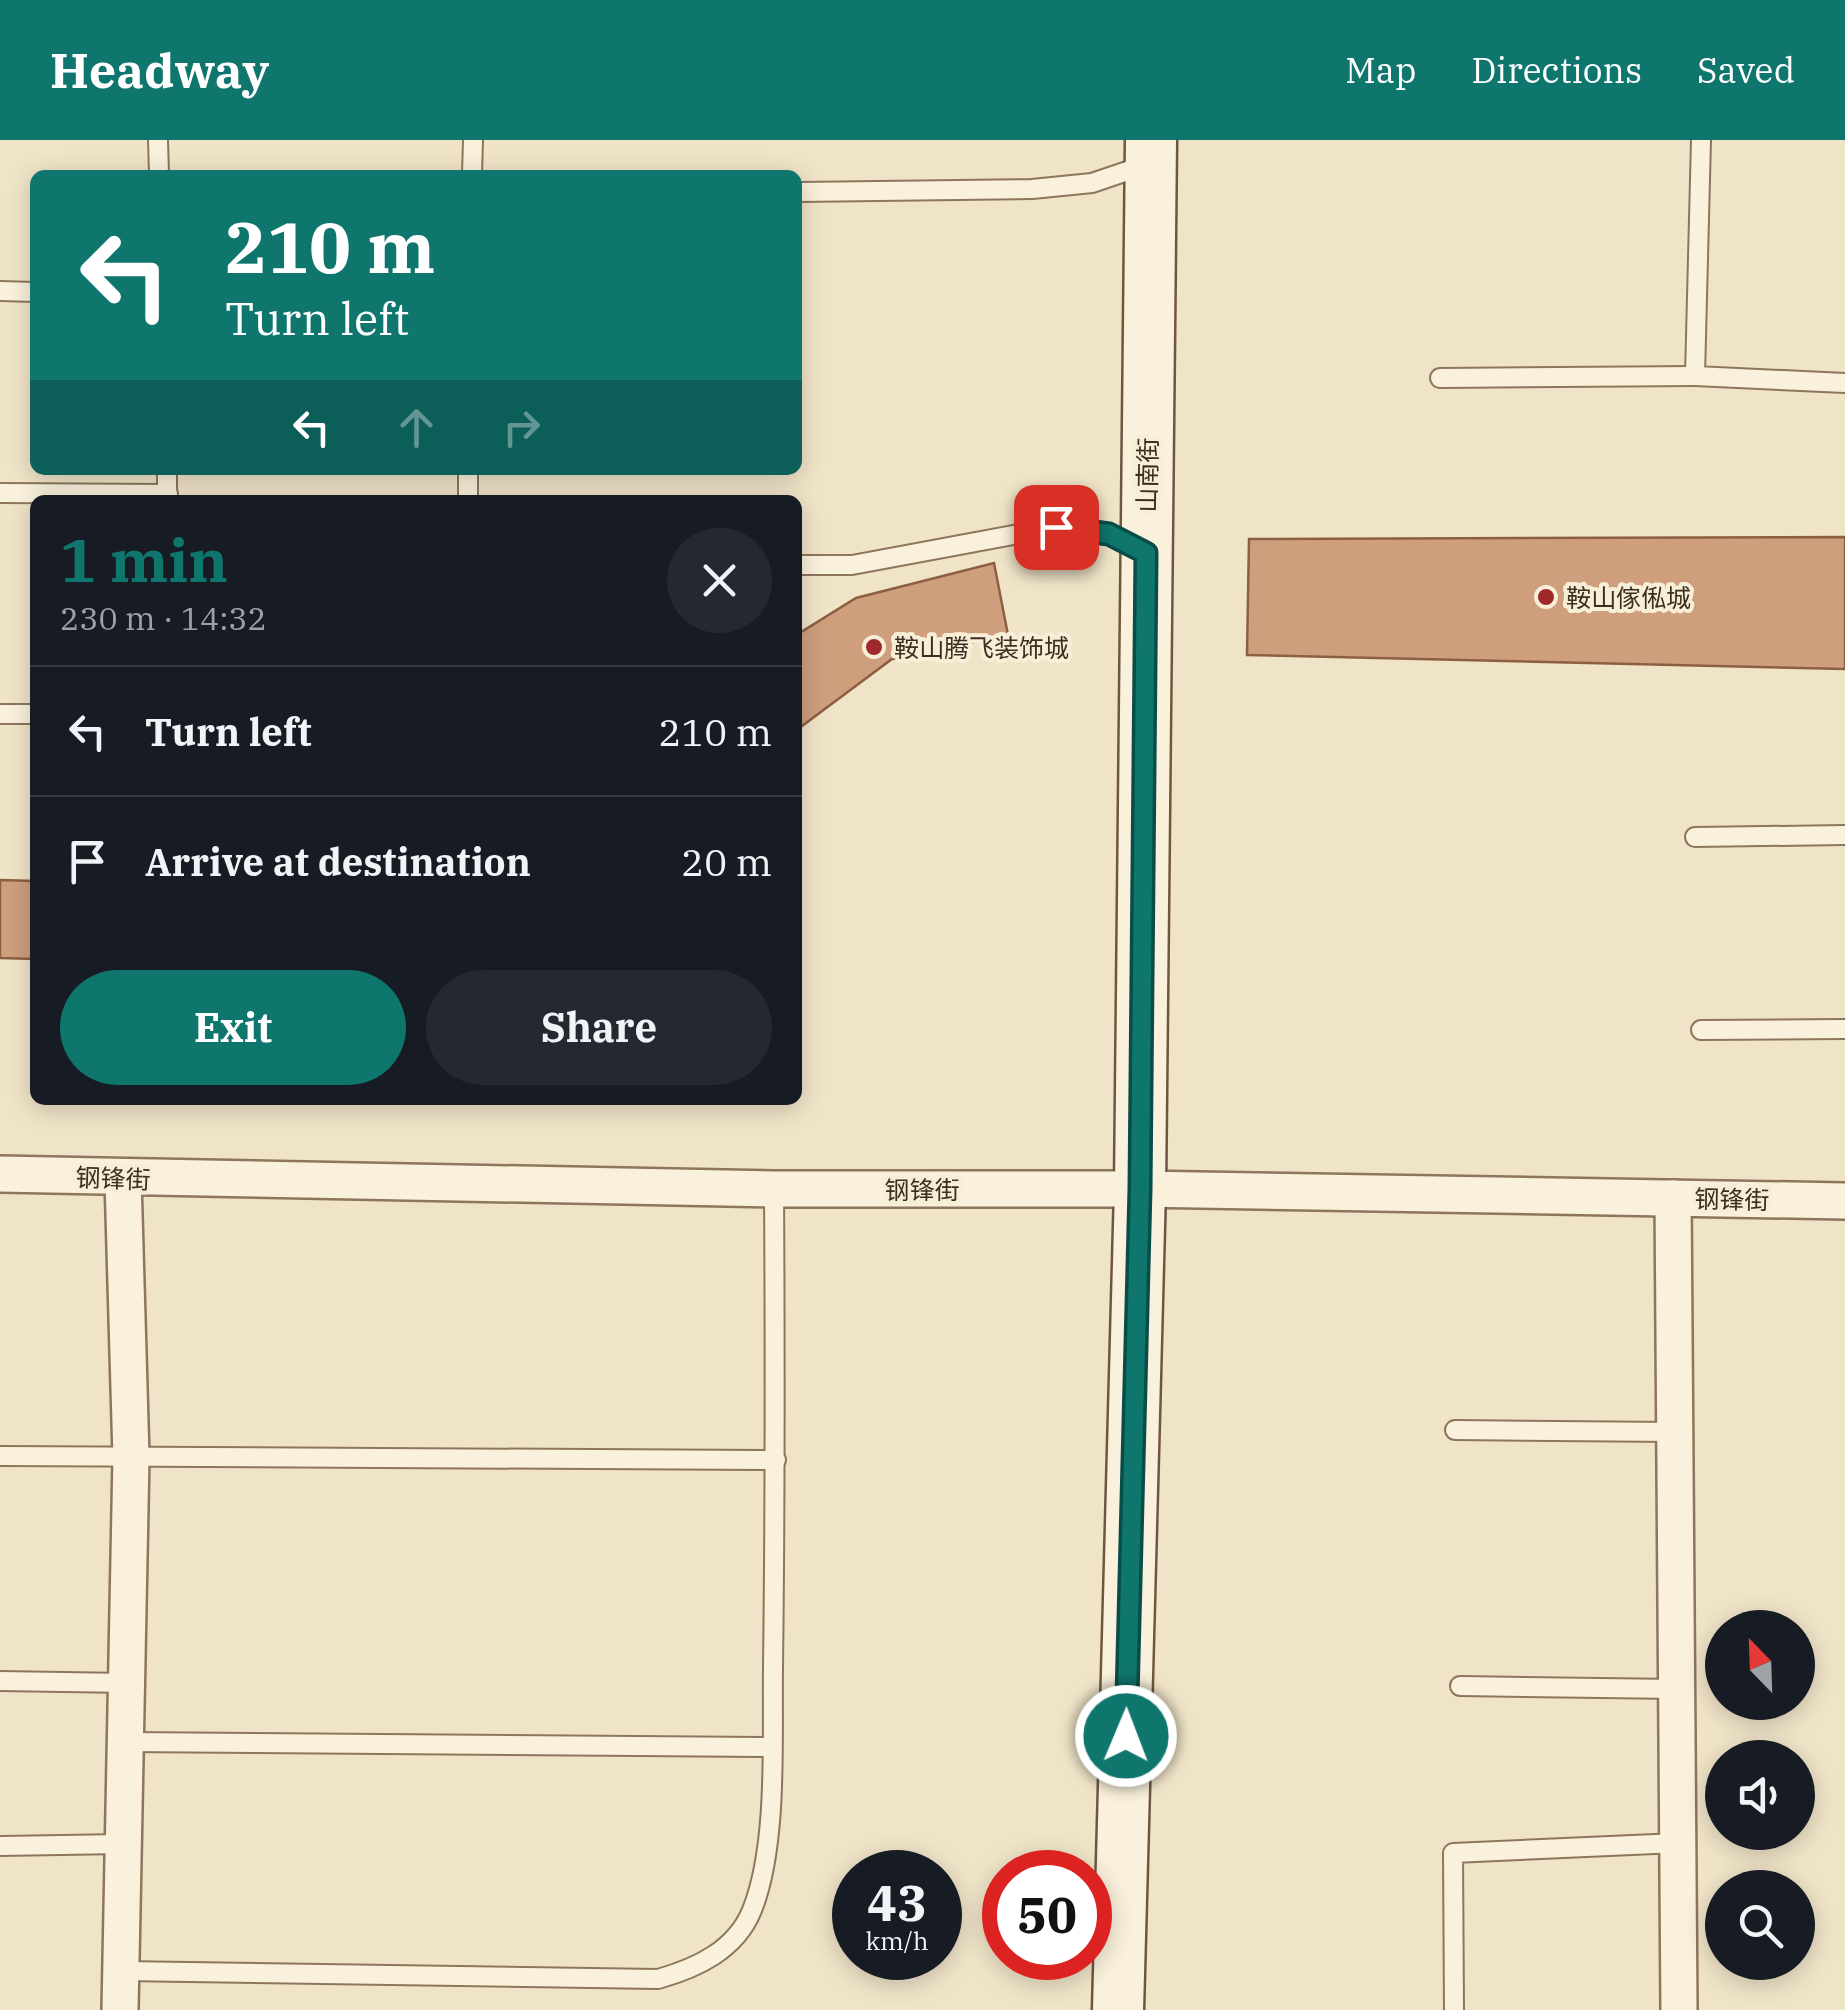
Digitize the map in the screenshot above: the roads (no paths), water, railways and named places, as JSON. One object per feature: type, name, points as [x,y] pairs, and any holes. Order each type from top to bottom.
[{"type":"main road","name":"山南街","points":[[1118,2010],[1140,1189],[1151,152]]},
{"type":"street","name":"钢锋街","points":[[0,1174],[774,1190],[1140,1189],[1845,1201]]},
{"type":"street","points":[[120,2010],[131,1457],[124,1179]]},
{"type":"street","points":[[1673,1198],[1679,2010]]},
{"type":"lane","points":[[158,140],[159,170]]},
{"type":"lane","points":[[472,140],[472,170]]},
{"type":"lane","points":[[1695,376],[1701,140]]},
{"type":"lane","points":[[802,192],[1032,190],[1092,183],[1151,152]]},
{"type":"lane","points":[[0,291],[30,292]]},
{"type":"lane","points":[[1440,378],[1695,376],[1845,382]]},
{"type":"lane","points":[[0,493],[84,495]]},
{"type":"lane","points":[[802,565],[852,565],[1056,527],[1109,534],[1146,553]]},
{"type":"lane","points":[[0,714],[30,714]]},
{"type":"lane","points":[[1695,837],[1845,835]]},
{"type":"lane","points":[[1701,1030],[1845,1029]]},
{"type":"lane","points":[[121,1971],[658,1979],[688,1971],[736,1938],[752,1911],[762,1876],[772,1747],[774,1190]]},
{"type":"lane","points":[[1456,1430],[1675,1432]]},
{"type":"lane","points":[[0,1456],[776,1460]]},
{"type":"lane","points":[[0,1681],[127,1682]]},
{"type":"lane","points":[[1460,1686],[1676,1688]]},
{"type":"lane","points":[[126,1742],[772,1747]]},
{"type":"lane","points":[[1454,2010],[1453,1853],[1678,1843]]},
{"type":"lane","points":[[0,1846],[124,1844]]},
{"type":"place","name":"鞍山傢俬城","points":[[1546,597]]},
{"type":"place","name":"鞍山腾飞装饰城","points":[[874,647]]}]
